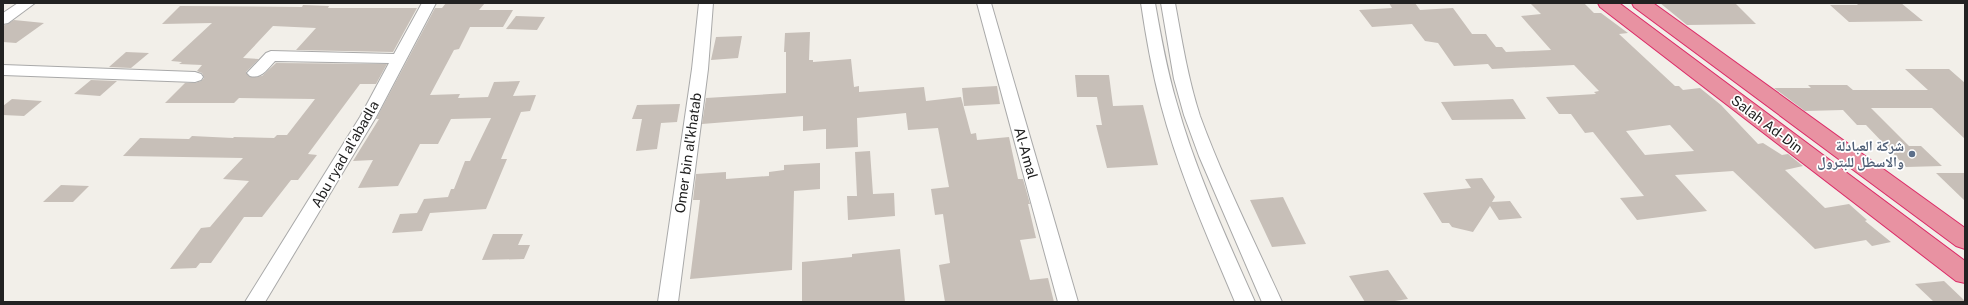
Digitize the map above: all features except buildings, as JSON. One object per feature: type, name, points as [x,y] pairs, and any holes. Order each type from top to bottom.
[{"type":"highway","name":"Salah Ad-Din","points":[[1606,3],[1965,274]]},
{"type":"highway","name":"Salah Ad-Din","points":[[1641,3],[1965,240]]},
{"type":"street","points":[[3,20],[28,3]]},
{"type":"street","name":"Abu ryad al'abadla","points":[[255,302],[368,117],[429,3]]},
{"type":"street","name":"Omer bin al'khatab","points":[[668,302],[700,69],[706,3]]},
{"type":"street","name":"Al-Amal","points":[[984,3],[1068,302]]},
{"type":"street","points":[[1148,3],[1161,75],[1173,118],[1207,213],[1245,302]]},
{"type":"street","points":[[1168,3],[1182,79],[1192,115],[1211,163],[1272,302]]},
{"type":"street","points":[[255,73],[271,56],[398,59]]},
{"type":"street","points":[[3,70],[195,77]]},
{"type":"place","name":"شركة العبادلة والاسطل للبترول","points":[[1912,154]]}]
